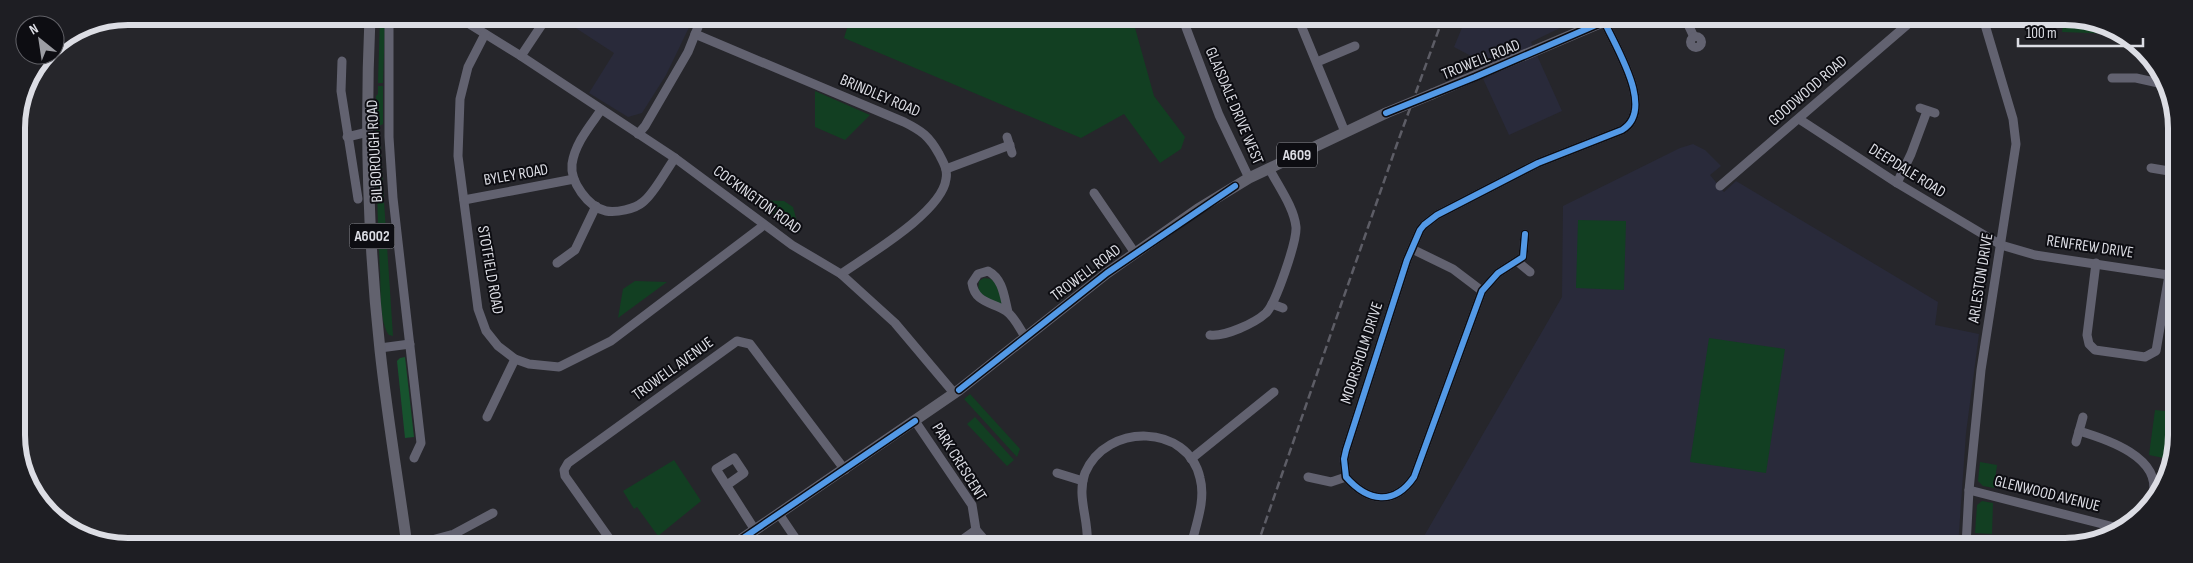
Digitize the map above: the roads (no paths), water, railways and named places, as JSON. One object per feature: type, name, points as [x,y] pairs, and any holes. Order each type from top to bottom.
[{"type":"main road","name":"BILBOROUGH ROAD","points":[[370,25],[368,132],[372,256],[380,348],[407,538]]},
{"type":"main road","name":"TROWELL ROAD","points":[[743,538],[845,470],[954,393],[1135,253],[1198,209],[1249,178],[1386,113],[1596,25]]},
{"type":"street","name":"BILBOROUGH ROAD","points":[[389,25],[389,137],[393,198],[421,443],[414,458]]},
{"type":"street","name":"COCKINGTON ROAD","points":[[471,25],[675,158],[792,245],[841,274],[895,323],[954,393]]},
{"type":"street","points":[[521,56],[542,25]]},
{"type":"street","points":[[638,134],[688,52],[699,25]]},
{"type":"street","name":"GLAISDALE DRIVE WEST","points":[[1185,25],[1219,115],[1249,178]]},
{"type":"street","points":[[1301,25],[1345,132]]},
{"type":"street","name":"MOORSHOLM DRIVE","points":[[1346,477],[1344,460],[1346,450],[1412,249],[1420,230],[1436,214],[1545,160],[1614,134],[1630,124],[1636,113],[1636,94],[1610,25]]},
{"type":"street","points":[[1688,25],[1694,37]]},
{"type":"street","name":"GOODWOOD ROAD","points":[[1720,186],[1907,25]]},
{"type":"street","name":"ARLESTON DRIVE","points":[[1966,538],[1969,490],[1981,370],[2015,155],[2016,132],[1985,25]]},
{"type":"street","name":"STOTFIELD ROAD","points":[[485,34],[468,67],[460,99],[458,156],[478,309],[486,331],[498,346],[515,359],[529,364],[559,366],[611,342],[764,225]]},
{"type":"street","name":"BRINDLEY ROAD","points":[[695,34],[923,131],[946,168]]},
{"type":"street","points":[[1317,62],[1355,46]]},
{"type":"street","name":"BILBOROUGH ROAD","points":[[342,61],[341,92],[358,199]]},
{"type":"street","points":[[2112,78],[2136,78],[2157,83]]},
{"type":"street","points":[[601,110],[579,142],[572,165],[574,179],[587,199],[596,206],[605,211],[619,210],[643,202],[675,158]]},
{"type":"street","points":[[1897,183],[1911,154],[1927,110]]},
{"type":"street","name":"DEEPDALE ROAD","points":[[1799,119],[1897,183],[2001,245]]},
{"type":"street","name":"BILBOROUGH ROAD","points":[[347,137],[368,132]]},
{"type":"street","points":[[841,274],[932,208],[946,180],[946,168],[1010,145]]},
{"type":"street","points":[[1210,335],[1223,336],[1230,327],[1259,318],[1272,304],[1294,244],[1296,228],[1292,213],[1269,168]]},
{"type":"street","points":[[2151,168],[2168,171]]},
{"type":"street","name":"BYLEY ROAD","points":[[464,200],[574,179]]},
{"type":"street","points":[[1094,193],[1135,253]]},
{"type":"street","points":[[558,262],[575,250],[596,206]]},
{"type":"street","points":[[1308,477],[1331,482],[1346,477],[1353,485],[1366,494],[1380,498],[1397,494],[1411,482],[1482,291],[1498,273],[1518,262],[1524,253],[1525,234]]},
{"type":"street","name":"RENFREW DRIVE","points":[[2001,245],[2035,255],[2168,274]]},
{"type":"street","points":[[1412,249],[1453,269],[1482,291]]},
{"type":"street","points":[[1518,262],[1530,272]]},
{"type":"street","points":[[2096,264],[2087,335],[2089,344],[2094,350],[2145,357],[2156,351],[2158,349],[2168,296]]},
{"type":"street","points":[[1008,312],[985,302],[973,292],[972,283],[978,274],[988,271],[997,276],[1003,288],[1008,312],[1025,337]]},
{"type":"street","points":[[1272,304],[1283,308]]},
{"type":"street","name":"TROWELL AVENUE","points":[[609,538],[564,476],[564,470],[568,462],[737,341],[750,344],[845,470]]},
{"type":"street","points":[[380,348],[410,344]]},
{"type":"street","points":[[487,417],[515,359]]},
{"type":"street","points":[[1191,459],[1267,401],[1274,392]]},
{"type":"street","points":[[2076,442],[2083,417]]},
{"type":"street","name":"PARK CRESCENT","points":[[915,421],[972,505],[976,530]]},
{"type":"street","points":[[2079,431],[2100,437],[2131,451],[2141,460],[2153,479],[2155,486]]},
{"type":"street","points":[[1088,538],[1082,490],[1083,481],[1094,458],[1108,446],[1124,438],[1146,435],[1172,443],[1191,459],[1199,472],[1202,497],[1193,538]]},
{"type":"street","points":[[1057,473],[1083,481]]},
{"type":"street","points":[[727,485],[755,530]]},
{"type":"street","name":"GLENWOOD AVENUE","points":[[1969,490],[2112,526]]},
{"type":"street","points":[[439,538],[454,534],[493,513]]},
{"type":"street","points":[[779,514],[795,538]]},
{"type":"street","points":[[965,538],[976,530],[983,538]]},
{"type":"waterway","points":[[1385,537],[1397,538]]},
{"type":"railway","points":[[1260,538],[1440,25]]}]
